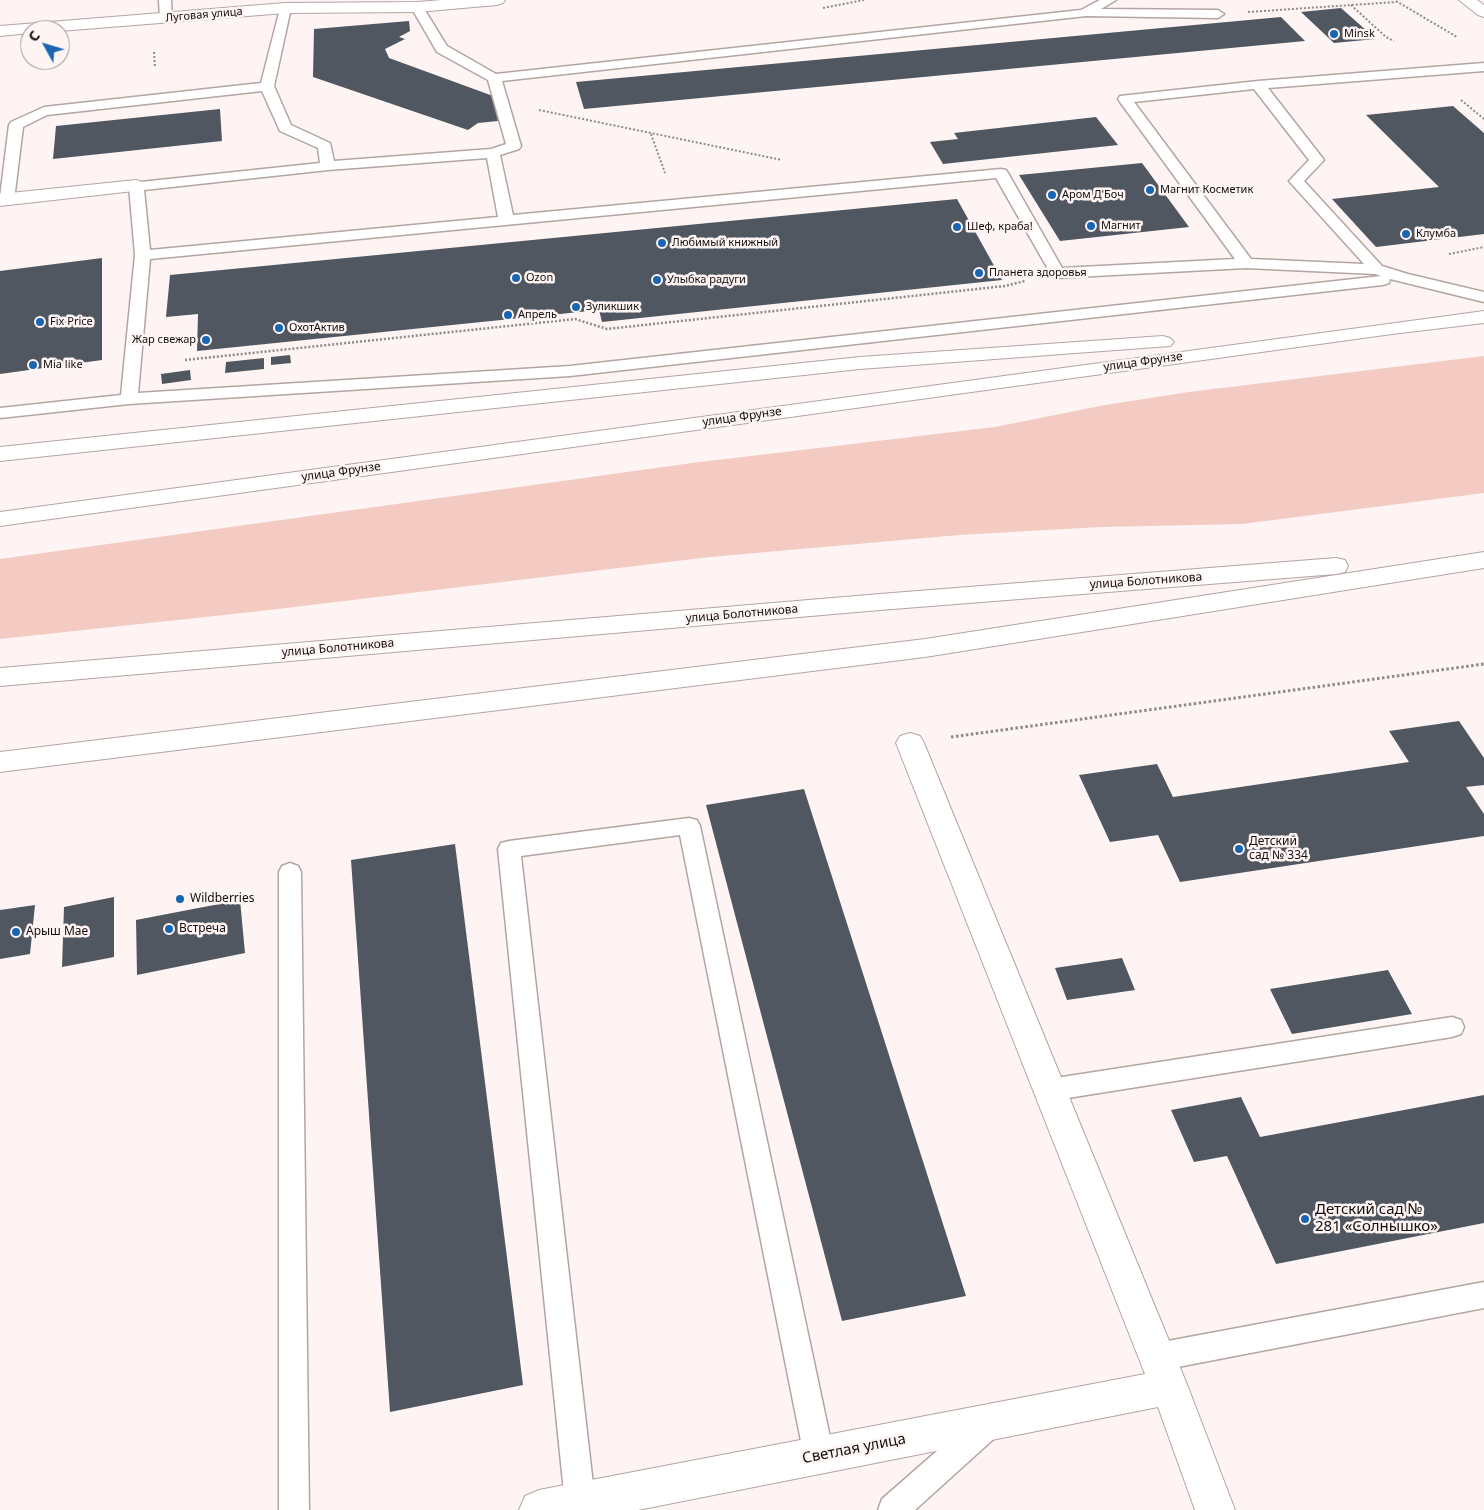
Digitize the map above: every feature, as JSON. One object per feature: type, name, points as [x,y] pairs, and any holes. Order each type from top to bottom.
[{"type":"main road","name":"Луговая улица","points":[[0,31],[285,8],[416,7],[497,0]]},
{"type":"main road","points":[[1467,0],[1484,12]]},
{"type":"main road","points":[[3,200],[136,186]]},
{"type":"main road","name":"улица Фрунзе","points":[[0,519],[1392,328],[1484,317]]},
{"type":"main road","points":[[0,454],[877,361],[1392,328]]},
{"type":"main road","name":"улица Болотникова","points":[[0,677],[880,602],[1484,554]]},
{"type":"main road","points":[[0,762],[926,648],[1484,560]]},
{"type":"main road","points":[[910,743],[1163,1372],[1215,1510]]},
{"type":"main road","name":"Светлая улица","points":[[539,1510],[993,1422],[1163,1372]]},
{"type":"lane","points":[[159,18],[165,0]]},
{"type":"lane","points":[[1084,13],[1110,0]]},
{"type":"lane","points":[[416,7],[442,49],[494,78],[1084,13],[1218,14]]},
{"type":"lane","points":[[285,8],[267,86],[285,128],[325,146],[328,166]]},
{"type":"lane","points":[[1246,263],[1126,100],[1258,85],[1484,67]]},
{"type":"lane","points":[[129,399],[143,255],[136,186],[328,166],[493,153],[514,146],[494,78]]},
{"type":"lane","points":[[1258,85],[1317,160],[1296,182],[1377,270]]},
{"type":"lane","points":[[3,200],[16,125],[44,111],[267,86]]},
{"type":"lane","points":[[493,153],[506,220]]},
{"type":"lane","points":[[143,255],[1001,172],[1057,273],[1246,263],[1377,270],[1484,297]]},
{"type":"lane","points":[[0,413],[129,399],[570,371],[1403,278]]},
{"type":"lane","points":[[580,1502],[510,849],[689,826],[819,1456]]},
{"type":"lane","points":[[290,872],[294,1510]]},
{"type":"lane","points":[[1049,1090],[1452,1027]]},
{"type":"lane","points":[[1163,1372],[1484,1295]]},
{"type":"lane","points":[[893,1510],[993,1422]]},
{"type":"path","points":[[1393,0],[1460,39]]},
{"type":"path","points":[[1218,14],[1396,2]]},
{"type":"path","points":[[156,98],[159,18]]},
{"type":"path","points":[[501,103],[787,161]]},
{"type":"path","points":[[651,133],[676,204]]},
{"type":"path","points":[[133,366],[575,319],[607,329],[1005,286],[1057,273]]},
{"type":"path","points":[[910,743],[1484,664]]},
{"type":"shaded area","points":[[1484,356],[1484,493],[1242,524],[1101,527],[959,535],[710,557],[261,611],[0,639],[0,559],[692,463],[995,427],[1105,405],[1189,392]]},
{"type":"building","points":[[1341,8],[1376,39],[1334,43],[1301,12]]},
{"type":"building","points":[[1281,17],[1305,41],[584,109],[576,82]]},
{"type":"building","points":[[409,21],[410,31],[399,37],[405,39],[385,49],[389,58],[493,96],[498,121],[478,123],[468,130],[313,77],[314,29]]},
{"type":"building","points":[[1453,106],[1484,133],[1484,234],[1376,247],[1332,199],[1439,187],[1366,115]]},
{"type":"building","points":[[220,109],[222,141],[53,159],[56,126]]},
{"type":"building","points":[[1096,117],[1118,145],[943,164],[930,142],[958,139],[954,133]]},
{"type":"building","points":[[1142,163],[1189,227],[1060,241],[1019,175]]},
{"type":"building","points":[[957,199],[1002,280],[602,322],[599,310],[197,351],[198,314],[166,317],[170,275]]},
{"type":"building","points":[[102,258],[102,360],[0,374],[0,271]]},
{"type":"building","points":[[290,355],[291,363],[271,365],[271,357]]},
{"type":"building","points":[[264,358],[264,369],[225,373],[226,362]]},
{"type":"building","points":[[190,370],[191,380],[162,384],[161,374]]},
{"type":"building","points":[[1459,721],[1484,758],[1484,785],[1466,787],[1484,814],[1484,836],[1180,882],[1158,835],[1110,842],[1079,775],[1157,764],[1173,797],[1409,762],[1389,731]]},
{"type":"building","points":[[804,789],[966,1296],[842,1321],[706,805]]},
{"type":"building","points":[[455,844],[523,1385],[390,1412],[351,860]]},
{"type":"building","points":[[114,897],[114,957],[62,967],[64,907]]},
{"type":"building","points":[[240,900],[245,953],[137,975],[136,920]]},
{"type":"building","name":"Арыш Мае","points":[[35,905],[30,954],[0,959],[0,910]]},
{"type":"building","points":[[1122,958],[1135,990],[1067,1000],[1055,968]]},
{"type":"building","points":[[1388,970],[1412,1014],[1292,1034],[1270,989]]},
{"type":"building","points":[[1484,1095],[1484,1223],[1276,1264],[1227,1156],[1194,1162],[1171,1110],[1241,1097],[1260,1137]]},
{"type":"place","name":"Minsk","points":[[1334,34]]},
{"type":"place","name":"Магнит Косметик","points":[[1150,190]]},
{"type":"place","name":"Аром Д'Боч","points":[[1052,195]]},
{"type":"place","name":"Магнит","points":[[1091,226]]},
{"type":"place","name":"Шеф, краба!","points":[[957,227]]},
{"type":"place","name":"Клумба","points":[[1406,234]]},
{"type":"place","name":"Любимый книжный","points":[[662,243]]},
{"type":"place","name":"Планета здоровья","points":[[979,273]]},
{"type":"place","name":"Ozon","points":[[516,278]]},
{"type":"place","name":"Улыбка радуги","points":[[657,280]]},
{"type":"place","name":"Зуликшик","points":[[576,307]]},
{"type":"place","name":"Апрель","points":[[508,315]]},
{"type":"place","name":"Fix Price","points":[[40,322]]},
{"type":"place","name":"ОхотАктив","points":[[279,328]]},
{"type":"place","name":"Жар свежар","points":[[206,340]]},
{"type":"place","name":"Mia like","points":[[33,365]]},
{"type":"place","name":"Детский сад № 334","points":[[1239,849]]},
{"type":"place","name":"Wildberries","points":[[180,899]]},
{"type":"place","name":"Встреча","points":[[169,929]]},
{"type":"place","name":"Арыш Мае","points":[[16,932]]},
{"type":"place","name":"Детский сад № 281 «Солнышко»","points":[[1305,1219]]}]
